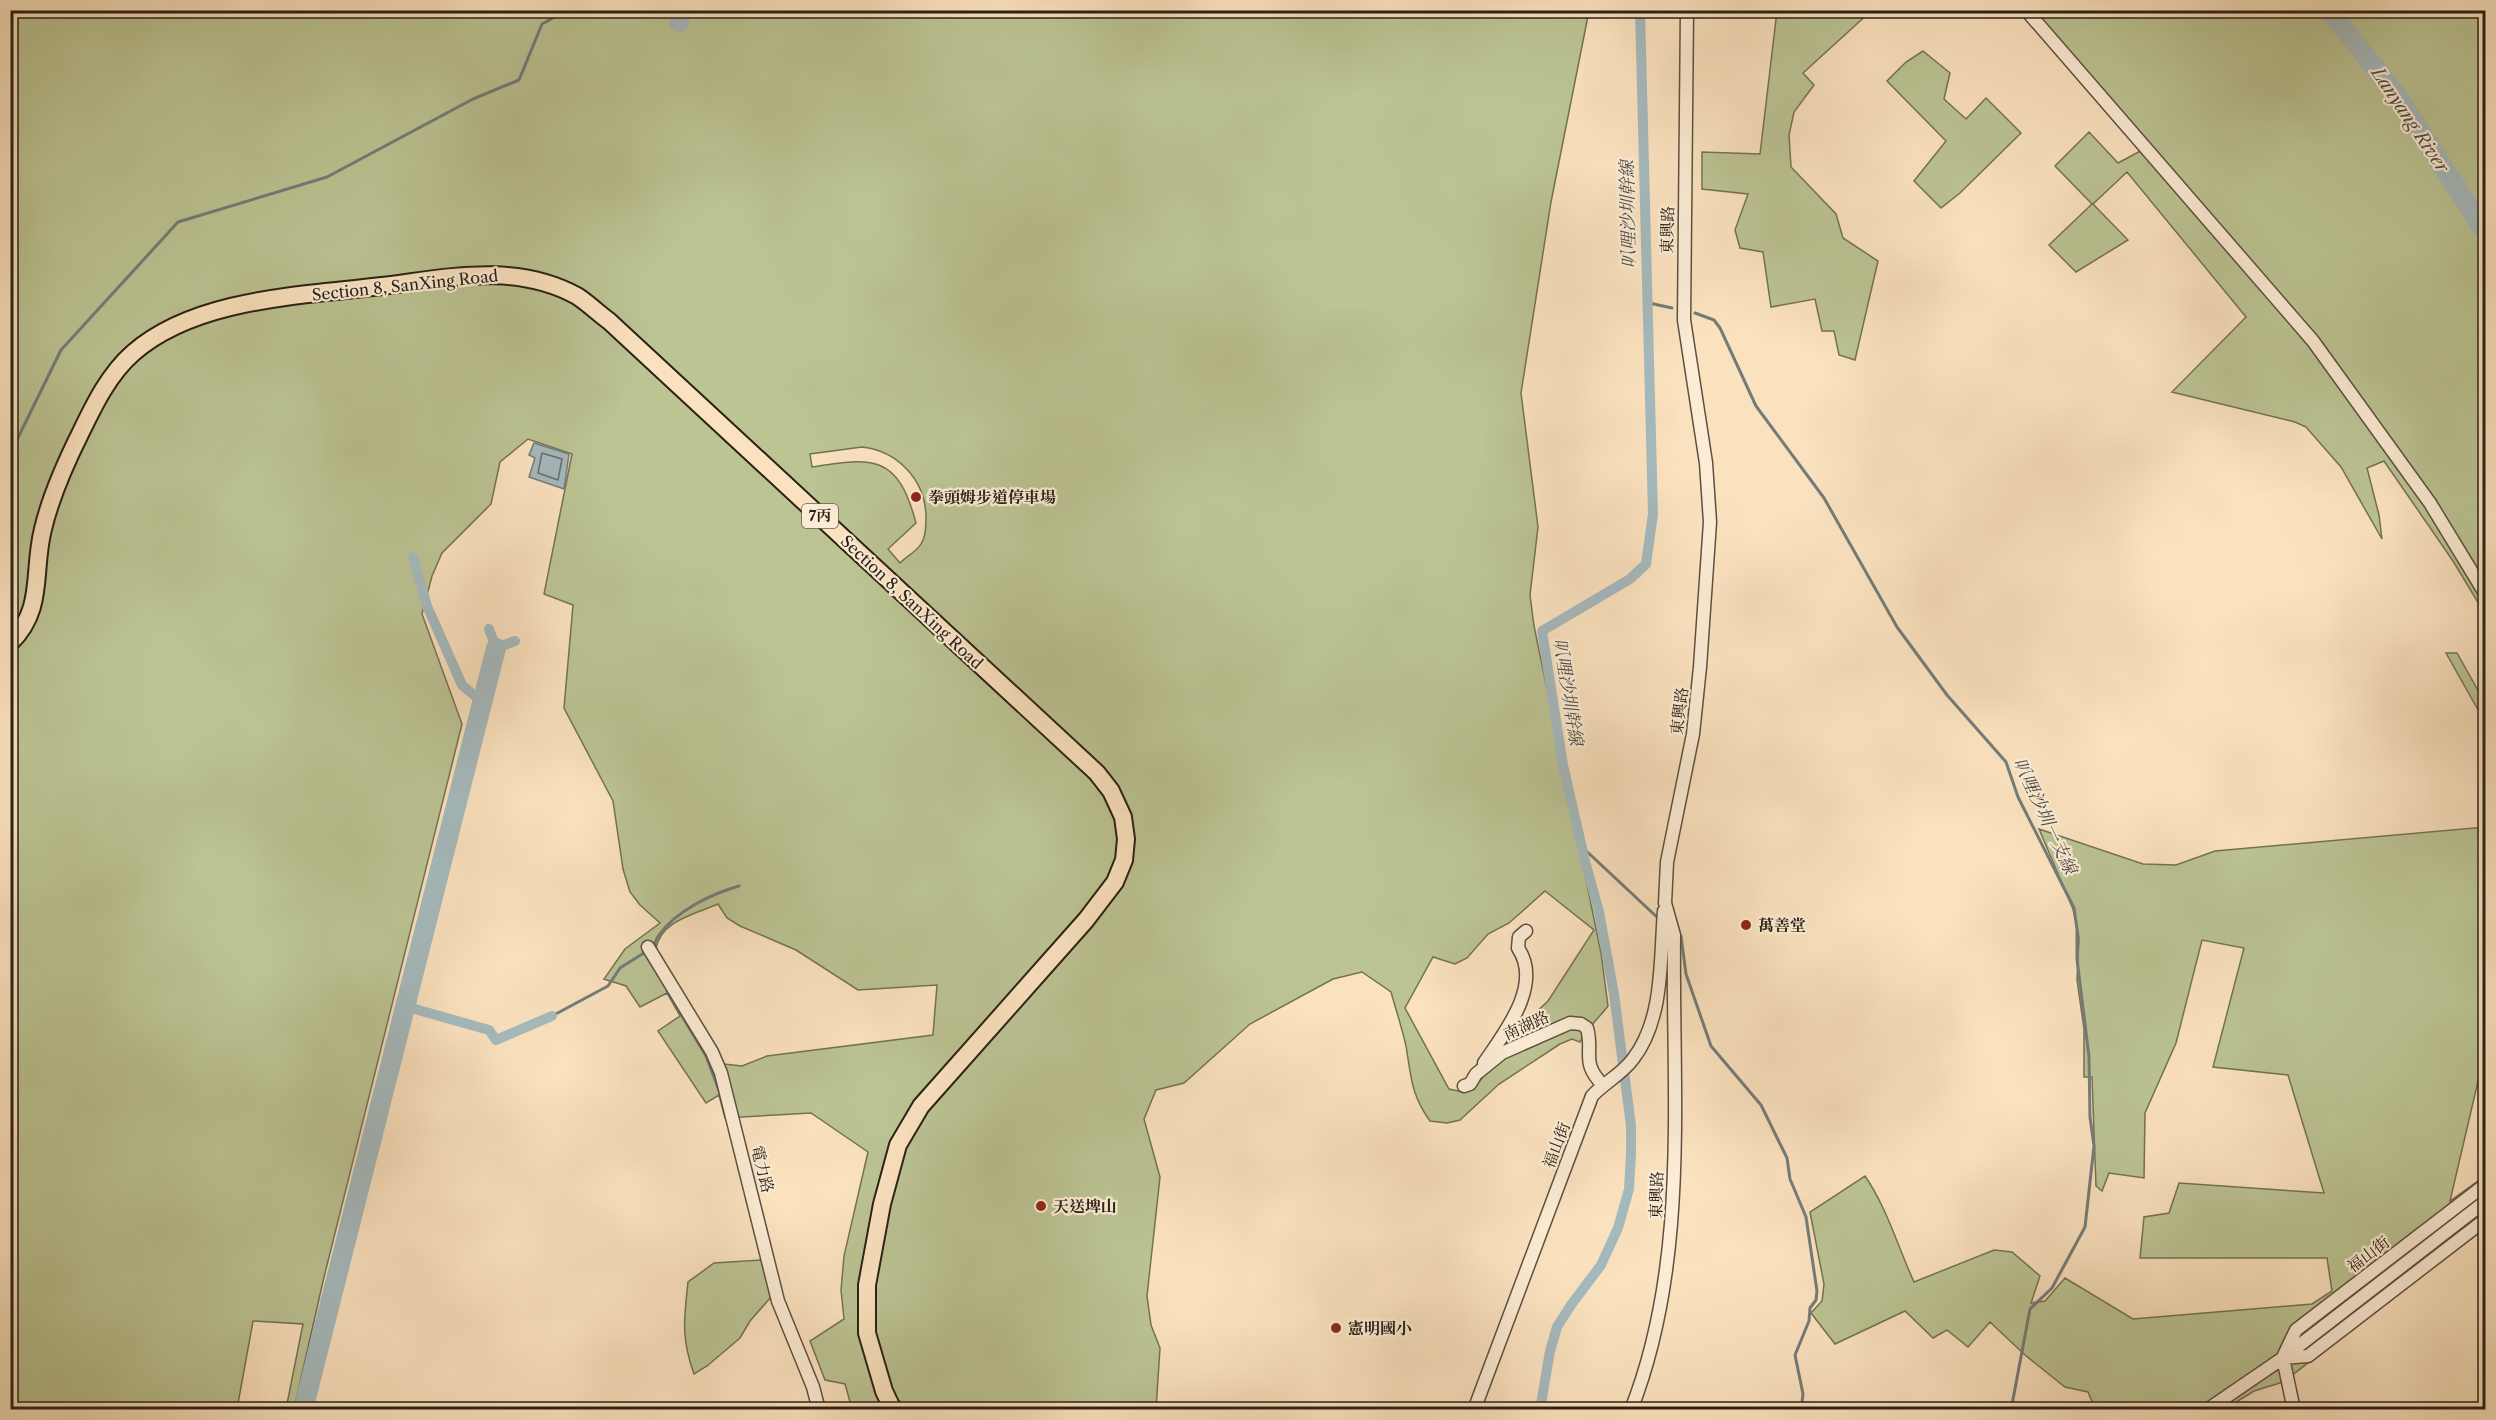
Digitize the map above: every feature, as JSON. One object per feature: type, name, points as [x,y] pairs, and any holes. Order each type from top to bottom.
[{"type":"main road","name":"Section 8, SanXing Road","points":[[10,643],[29,621],[36,593],[42,532],[56,488],[73,448],[108,383],[131,355],[156,335],[187,320],[230,306],[455,277],[499,274],[527,277],[554,285],[578,297],[609,321],[1097,773],[1111,791],[1123,817],[1126,839],[1124,860],[1115,882],[1086,920],[921,1106],[898,1144],[882,1204],[867,1285],[867,1333],[884,1391],[893,1410]]},
{"type":"street","name":"東興路","points":[[1631,1410],[1657,1319],[1665,1281],[1671,1230],[1674,935],[1665,903],[1667,862],[1693,734],[1702,646],[1710,522],[1706,463],[1684,320],[1687,10]]},
{"type":"street","points":[[2026,10],[2313,341],[2430,503],[2486,595]]},
{"type":"street","name":"福山街","points":[[1474,1410],[1592,1096],[1603,1085],[1620,1074],[1642,1046],[1653,1014],[1665,903]]},
{"type":"street","points":[[1476,1074],[1511,1023],[1524,991],[1526,968],[1524,957],[1518,948],[1519,937],[1526,931]]},
{"type":"street","name":"電力路","points":[[648,947],[712,1052],[721,1073],[778,1301],[809,1378],[819,1410]]},
{"type":"street","name":"南湖路","points":[[1464,1086],[1470,1084],[1476,1074],[1502,1053],[1570,1023],[1581,1024],[1587,1028],[1590,1037],[1587,1059],[1594,1076],[1603,1085]]},
{"type":"street","name":"福山街","points":[[2283,1358],[2296,1330],[2486,1184]]},
{"type":"street","points":[[2207,1410],[2283,1358],[2486,1201]]},
{"type":"street","points":[[2283,1358],[2308,1356],[2486,1219]]},
{"type":"street","points":[[2283,1358],[2294,1410]]},
{"type":"green space","points":[[10,11],[1589,11],[1551,202],[1521,393],[1538,527],[1530,595],[1534,626],[1601,953],[1608,1006],[1580,1042],[1572,1039],[1560,1044],[1499,1084],[1460,1120],[1447,1123],[1430,1121],[1415,1094],[1404,1039],[1391,992],[1362,972],[1333,979],[1250,1024],[1184,1083],[1156,1090],[1144,1119],[1160,1177],[1147,1296],[1151,1325],[1160,1348],[1156,1409],[905,1410],[900,1401],[884,1409],[852,1409],[845,1384],[825,1380],[810,1341],[844,1319],[841,1290],[844,1256],[868,1152],[811,1113],[725,1118],[719,1095],[706,1103],[658,1031],[680,1016],[667,993],[640,1007],[626,986],[604,979],[625,949],[660,923],[640,905],[630,892],[623,869],[613,801],[564,708],[573,605],[544,594],[572,454],[528,439],[500,462],[491,504],[442,553],[432,576],[422,614],[462,724],[324,1277],[294,1409],[286,1409],[303,1324],[253,1321],[237,1409],[11,1409]],"holes":[[[862,447],[887,454],[898,461],[915,479],[921,491],[926,516],[924,538],[917,549],[900,563],[888,549],[916,523],[901,484],[892,473],[867,462],[812,467],[810,454]],[[1545,891],[1594,930],[1548,1001],[1515,1032],[1480,1081],[1463,1092],[1449,1089],[1405,1008],[1433,957],[1455,964],[1467,958],[1488,934],[1509,923]],[[718,904],[727,918],[740,926],[796,950],[858,990],[937,985],[933,1035],[767,1056],[742,1066],[724,1064],[656,949],[664,932],[671,925]]]},
{"type":"green space","points":[[1777,11],[1871,11],[1803,73],[1814,85],[1794,112],[1789,135],[1791,167],[1836,214],[1843,238],[1878,261],[1855,360],[1839,355],[1834,331],[1822,331],[1815,299],[1771,307],[1763,252],[1740,248],[1735,230],[1748,194],[1702,189],[1702,152],[1760,154]]},
{"type":"green space","points":[[2025,11],[2485,11],[2485,614],[2453,561],[2384,461],[2367,468],[2379,515],[2382,539],[2341,467],[2306,427],[2295,422],[2172,392],[2246,317],[2127,172],[2093,204],[2128,240],[2076,272],[2049,245],[2092,204],[2055,166],[2089,132],[2118,163],[2146,148]]},
{"type":"green space","points":[[1923,51],[1950,73],[1944,99],[1966,119],[1986,98],[2021,133],[1960,193],[1941,208],[1914,181],[1946,141],[1887,81],[1906,62]]},
{"type":"green space","points":[[2446,653],[2457,653],[2485,703],[2485,713],[2481,715]]},
{"type":"green space","points":[[2485,827],[2485,1041],[2479,1077],[2450,1201],[2485,1176],[2485,1228],[2283,1382],[2254,1391],[2225,1409],[2095,1409],[2088,1392],[2065,1387],[2025,1355],[1990,1322],[1968,1347],[1947,1330],[1933,1338],[1905,1311],[1835,1344],[1811,1313],[1822,1301],[1824,1284],[1810,1212],[1865,1176],[1886,1214],[1914,1282],[1994,1250],[2012,1252],[2040,1276],[2031,1303],[2045,1301],[2065,1278],[2133,1319],[2312,1304],[2332,1291],[2327,1258],[2140,1258],[2144,1217],[2169,1213],[2179,1183],[2324,1193],[2288,1075],[2213,1067],[2244,948],[2202,940],[2176,1043],[2145,1113],[2144,1178],[2109,1173],[2102,1191],[2096,1186],[2092,1077],[2084,1077],[2084,1029],[2077,980],[2079,937],[2073,909],[2039,829],[2143,864],[2176,865],[2215,851]]},
{"type":"green space","points":[[761,1260],[771,1297],[750,1321],[740,1338],[694,1374],[685,1339],[688,1282],[714,1263]]},
{"type":"water","points":[[534,443],[569,454],[564,489],[529,477],[535,458],[529,455]]},
{"type":"waterway","points":[[10,454],[61,350],[178,222],[327,177],[473,99],[519,80],[542,24],[568,10]]},
{"type":"waterway","points":[[622,10],[681,16]]},
{"type":"waterway","points":[[679,22],[682,10]]},
{"type":"waterway","name":"叭哩沙圳幹線","points":[[1540,1410],[1550,1351],[1557,1327],[1601,1265],[1618,1228],[1629,1189],[1631,1126],[1614,994],[1599,912],[1563,765],[1542,631],[1630,579],[1646,564],[1653,514],[1640,10]]},
{"type":"waterway","name":"Lanyang River","points":[[2329,10],[2395,93],[2486,233]]},
{"type":"waterway","name":"叭哩沙圳一支線","points":[[1649,303],[1672,308]]},
{"type":"waterway","name":"叭哩沙圳一支線","points":[[1695,313],[1714,320],[1720,328],[1756,406],[1824,498],[1897,627],[1947,695],[2006,762],[2018,797],[2074,908],[2077,959],[2089,1057],[2090,1117],[2094,1146],[2085,1227],[2052,1288],[2030,1309],[2011,1410]]},
{"type":"waterway","points":[[413,557],[427,606],[462,685],[482,702]]},
{"type":"waterway","points":[[489,629],[496,648]]},
{"type":"waterway","points":[[496,648],[515,641]]},
{"type":"waterway","points":[[303,1410],[496,648]]},
{"type":"waterway","points":[[1581,846],[1659,919]]},
{"type":"waterway","points":[[653,947],[666,926],[684,911],[706,899],[739,886]]},
{"type":"waterway","points":[[1678,934],[1681,936],[1686,974],[1711,1046],[1761,1105],[1787,1158],[1790,1179],[1806,1217],[1817,1291],[1816,1300],[1810,1308],[1809,1321],[1795,1355],[1803,1394],[1801,1410]]},
{"type":"waterway","points":[[552,1016],[608,986],[620,968],[647,951]]},
{"type":"waterway","points":[[667,991],[706,1056],[720,1093]]},
{"type":"waterway","points":[[404,1006],[489,1030],[496,1040],[552,1016]]},
{"type":"place","name":"拳頭姆步道停車場","points":[[916,497]]},
{"type":"place","name":"萬善堂","points":[[1746,925]]},
{"type":"place","name":"天送埤山","points":[[1041,1206]]},
{"type":"place","name":"憲明國小","points":[[1336,1328]]}]
